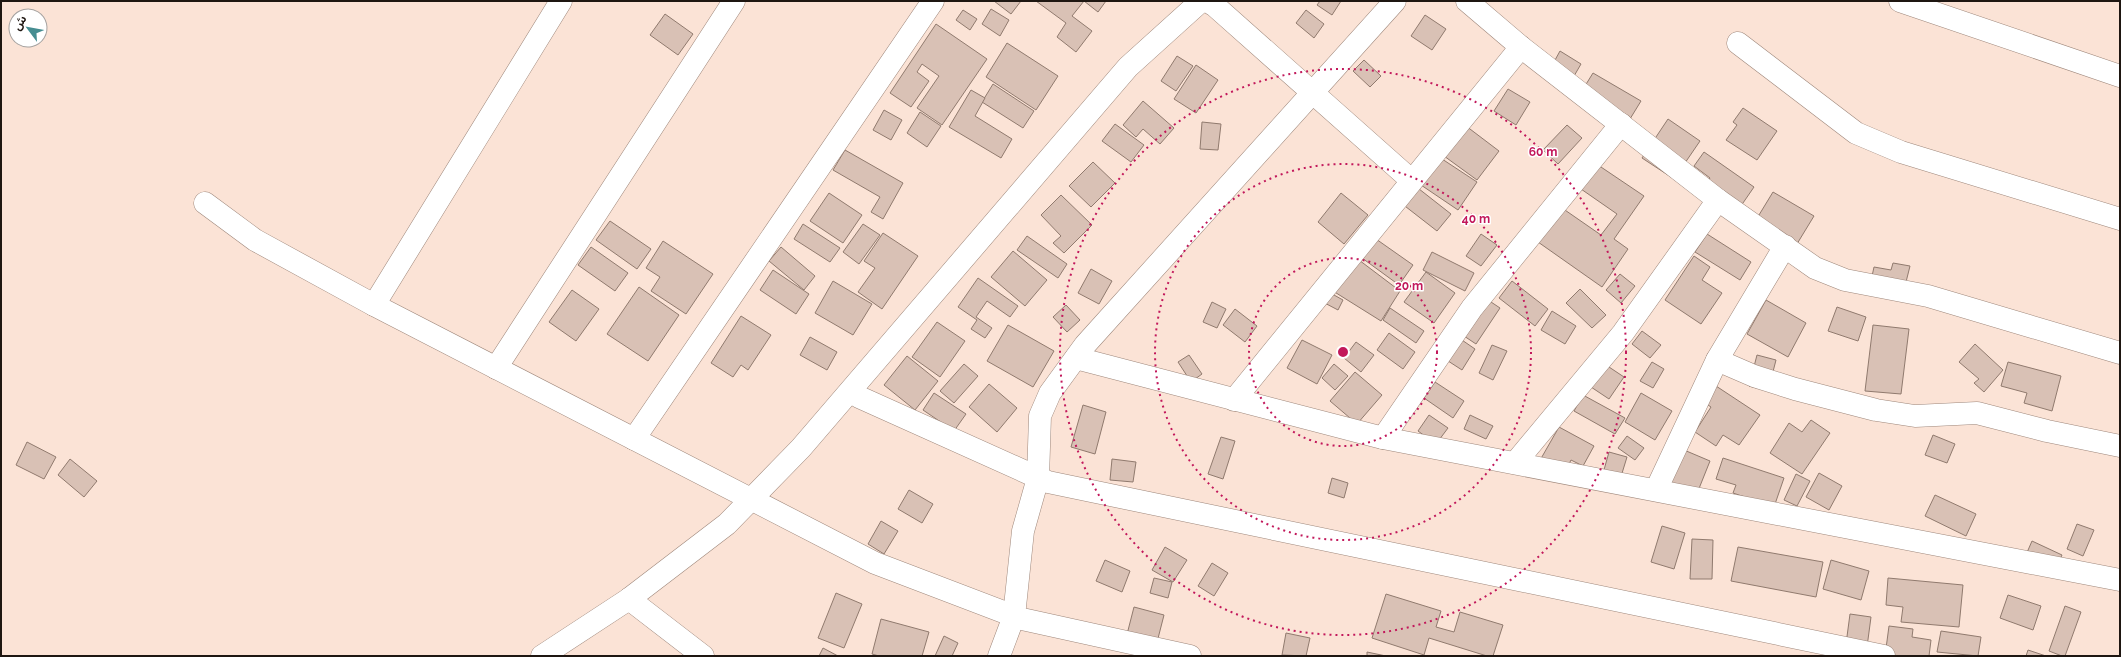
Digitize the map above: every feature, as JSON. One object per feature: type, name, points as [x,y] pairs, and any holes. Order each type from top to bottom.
[{"type":"street","points":[[374,305],[561,1]]},
{"type":"street","points":[[496,368],[734,1]]},
{"type":"street","points":[[634,439],[932,1]]},
{"type":"street","points":[[542,656],[629,599],[727,524],[801,448],[1128,67],[1201,1]]},
{"type":"street","points":[[1206,1],[1215,6],[1411,180]]},
{"type":"street","points":[[999,656],[1014,616],[1023,531],[1038,478],[1040,416],[1050,393],[1085,345],[1395,1]]},
{"type":"street","points":[[1467,1],[1521,47],[1718,200],[1815,268],[1845,280],[1928,296],[2120,353]]},
{"type":"street","points":[[1900,1],[2120,76]]},
{"type":"street","points":[[1738,43],[1856,133],[1901,152],[2120,220]]},
{"type":"street","points":[[1234,400],[1411,180],[1521,47]]},
{"type":"street","points":[[1382,438],[1472,308],[1621,124]]},
{"type":"street","points":[[1516,463],[1623,333],[1718,200]]},
{"type":"street","points":[[204,203],[255,240],[374,305],[874,563],[1014,616],[1190,656]]},
{"type":"street","points":[[1656,490],[1717,360],[1785,246]]},
{"type":"street","points":[[1076,358],[1382,438],[2120,580]]},
{"type":"street","points":[[1717,360],[1754,376],[1781,385],[1876,410],[1914,416],[1977,413],[2047,431],[2120,446]]},
{"type":"street","points":[[859,397],[1038,478],[1056,483],[1818,649],[1884,656]]},
{"type":"street","points":[[629,599],[704,656]]},
{"type":"building","points":[[994,1],[1021,1],[1011,14]]},
{"type":"building","points":[[1036,1],[1084,1],[1072,16],[1092,31],[1076,52],[1057,37],[1066,23]]},
{"type":"building","points":[[1084,1],[1106,1],[1098,12]]},
{"type":"building","points":[[1320,1],[1341,1],[1332,15],[1317,5]]},
{"type":"building","points":[[991,9],[1009,20],[1000,36],[982,24]]},
{"type":"building","points":[[963,10],[977,19],[970,30],[956,20]]},
{"type":"building","points":[[1306,10],[1324,24],[1314,38],[1296,23]]},
{"type":"building","points":[[665,14],[693,34],[678,55],[650,35]]},
{"type":"building","points":[[1425,15],[1446,29],[1432,50],[1411,36]]},
{"type":"building","points":[[936,24],[987,59],[942,125],[917,108],[939,76],[922,64],[917,72],[929,81],[911,107],[890,93]]},
{"type":"building","points":[[1007,43],[1058,76],[1036,110],[986,77]]},
{"type":"building","points":[[1560,51],[1581,64],[1570,83],[1549,71]]},
{"type":"building","points":[[1177,56],[1193,66],[1176,91],[1161,81]]},
{"type":"building","points":[[1364,60],[1381,76],[1370,87],[1353,71]]},
{"type":"building","points":[[1196,65],[1218,80],[1196,113],[1174,99]]},
{"type":"building","points":[[1593,73],[1641,101],[1622,132],[1580,94]]},
{"type":"building","points":[[993,84],[1034,111],[1023,128],[982,102]]},
{"type":"building","points":[[1508,89],[1530,102],[1516,125],[1494,111]]},
{"type":"building","points":[[971,90],[985,98],[975,116],[1012,139],[1001,158],[949,127]]},
{"type":"building","points":[[1143,101],[1174,128],[1160,144],[1143,129],[1136,137],[1123,125]]},
{"type":"building","points":[[1743,108],[1777,131],[1757,160],[1726,140],[1737,125],[1733,122]]},
{"type":"building","points":[[884,110],[902,120],[891,140],[873,130]]},
{"type":"building","points":[[920,112],[941,126],[927,147],[907,133]]},
{"type":"building","points":[[1668,119],[1700,141],[1674,179],[1642,158]]},
{"type":"building","points":[[1202,122],[1221,124],[1218,150],[1200,149]]},
{"type":"building","points":[[1115,124],[1144,145],[1131,162],[1102,141]]},
{"type":"building","points":[[1567,125],[1582,138],[1558,164],[1543,150]]},
{"type":"building","points":[[1466,126],[1499,151],[1477,180],[1444,156]]},
{"type":"building","points":[[845,150],[903,183],[883,219],[871,212],[880,197],[833,170]]},
{"type":"building","points":[[1704,152],[1754,187],[1734,216],[1700,193],[1710,178],[1694,166]]},
{"type":"building","points":[[1439,157],[1477,182],[1458,210],[1421,185]]},
{"type":"building","points":[[1093,162],[1115,183],[1091,207],[1069,186]]},
{"type":"building","points":[[1598,165],[1644,196],[1614,239],[1628,249],[1602,287],[1538,242],[1562,208],[1601,235],[1617,214],[1581,189]]},
{"type":"building","points":[[1414,185],[1451,214],[1437,231],[1401,203]]},
{"type":"building","points":[[1773,192],[1814,216],[1789,257],[1748,233]]},
{"type":"building","points":[[829,193],[862,215],[843,243],[810,221]]},
{"type":"building","points":[[1341,193],[1368,215],[1344,244],[1318,222]]},
{"type":"building","points":[[1061,195],[1092,225],[1064,253],[1053,243],[1061,236],[1041,215]]},
{"type":"building","points":[[610,221],[651,249],[637,269],[596,240]]},
{"type":"building","points":[[803,224],[840,248],[830,262],[794,239]]},
{"type":"building","points":[[863,224],[880,235],[859,264],[843,252]]},
{"type":"building","points":[[883,233],[918,256],[882,309],[858,292],[875,268],[864,261]]},
{"type":"building","points":[[1481,234],[1497,245],[1481,266],[1466,256]]},
{"type":"building","points":[[1707,234],[1751,262],[1740,280],[1695,252]]},
{"type":"building","points":[[1027,236],[1067,264],[1058,278],[1017,250]]},
{"type":"building","points":[[1376,239],[1413,265],[1399,285],[1362,258]]},
{"type":"building","points":[[663,241],[713,274],[686,314],[651,291],[660,277],[646,268]]},
{"type":"building","points":[[591,247],[628,273],[615,291],[578,265]]},
{"type":"building","points":[[781,247],[815,276],[804,290],[769,261]]},
{"type":"building","points":[[1013,251],[1047,280],[1025,306],[991,277]]},
{"type":"building","points":[[1432,252],[1474,273],[1465,291],[1423,270]]},
{"type":"building","points":[[1694,256],[1710,267],[1702,280],[1722,293],[1701,324],[1665,300]]},
{"type":"building","points":[[1355,257],[1400,291],[1381,321],[1333,291]]},
{"type":"building","points":[[1893,263],[1910,266],[1902,298],[1869,290],[1874,267],[1891,270]]},
{"type":"building","points":[[1091,269],[1112,281],[1099,304],[1078,293]]},
{"type":"building","points":[[773,270],[809,294],[796,314],[760,290]]},
{"type":"building","points":[[1426,272],[1455,293],[1434,323],[1404,302]]},
{"type":"building","points":[[1620,274],[1635,286],[1621,303],[1606,290]]},
{"type":"building","points":[[978,278],[1018,306],[1010,317],[987,301],[976,317],[992,328],[985,338],[971,329],[977,320],[958,307]]},
{"type":"building","points":[[833,281],[872,304],[853,335],[815,313]]},
{"type":"building","points":[[1512,281],[1548,309],[1535,326],[1499,298]]},
{"type":"building","points":[[639,287],[679,315],[648,361],[607,334]]},
{"type":"building","points":[[1580,289],[1606,315],[1592,328],[1566,303]]},
{"type":"building","points":[[572,290],[599,309],[576,341],[549,322]]},
{"type":"building","points":[[1325,290],[1343,300],[1338,310],[1319,300]]},
{"type":"building","points":[[1488,300],[1500,308],[1476,344],[1464,336]]},
{"type":"building","points":[[1766,300],[1806,323],[1788,357],[1747,334]]},
{"type":"building","points":[[1212,302],[1226,309],[1217,328],[1203,322]]},
{"type":"building","points":[[1066,305],[1080,320],[1067,332],[1053,317]]},
{"type":"building","points":[[1837,307],[1866,317],[1858,341],[1828,331]]},
{"type":"building","points":[[1390,308],[1424,331],[1416,343],[1383,320]]},
{"type":"building","points":[[1235,309],[1257,326],[1245,342],[1223,325]]},
{"type":"building","points":[[1552,311],[1576,326],[1565,344],[1541,330]]},
{"type":"building","points":[[741,316],[771,335],[748,370],[741,365],[733,377],[711,363]]},
{"type":"building","points":[[937,322],[965,341],[940,377],[912,357]]},
{"type":"building","points":[[1008,325],[1054,351],[1033,387],[987,361]]},
{"type":"building","points":[[1873,325],[1909,329],[1901,394],[1865,391]]},
{"type":"building","points":[[1642,331],[1661,345],[1650,358],[1632,344]]},
{"type":"building","points":[[1389,333],[1415,352],[1403,369],[1377,350]]},
{"type":"building","points":[[810,337],[837,352],[827,370],[800,355]]},
{"type":"building","points":[[1459,338],[1475,349],[1462,370],[1445,359]]},
{"type":"building","points":[[1302,340],[1332,355],[1317,384],[1287,368]]},
{"type":"building","points":[[1356,342],[1374,355],[1361,372],[1344,358]]},
{"type":"building","points":[[1975,344],[2003,370],[1984,392],[1974,383],[1979,379],[1959,362]]},
{"type":"building","points":[[1492,345],[1507,351],[1493,380],[1479,373]]},
{"type":"building","points":[[1189,355],[1202,374],[1191,382],[1178,362]]},
{"type":"building","points":[[1757,355],[1776,360],[1768,391],[1749,386]]},
{"type":"building","points":[[907,356],[938,381],[915,410],[884,385]]},
{"type":"building","points":[[1652,362],[1664,369],[1653,388],[1640,381]]},
{"type":"building","points":[[2008,362],[2061,376],[2052,411],[2024,403],[2027,393],[2001,386]]},
{"type":"building","points":[[964,364],[978,376],[954,403],[940,391]]},
{"type":"building","points":[[1334,364],[1348,376],[1335,390],[1322,378]]},
{"type":"building","points":[[1606,365],[1624,377],[1609,399],[1591,387]]},
{"type":"building","points":[[1355,372],[1382,395],[1357,424],[1330,401]]},
{"type":"building","points":[[1435,382],[1464,401],[1453,418],[1424,398]]},
{"type":"building","points":[[989,384],[1017,408],[997,432],[969,407]]},
{"type":"building","points":[[1716,386],[1760,415],[1739,445],[1723,435],[1716,446],[1695,432],[1711,407],[1705,403]]},
{"type":"building","points":[[934,393],[966,414],[954,431],[923,410]]},
{"type":"building","points":[[1641,393],[1672,411],[1655,440],[1625,422]]},
{"type":"building","points":[[1583,395],[1625,418],[1615,434],[1574,411]]},
{"type":"building","points":[[1083,405],[1106,412],[1095,454],[1071,447]]},
{"type":"building","points":[[1429,415],[1448,428],[1436,444],[1418,431]]},
{"type":"building","points":[[1470,415],[1493,426],[1486,439],[1464,429]]},
{"type":"building","points":[[1811,420],[1830,433],[1802,474],[1770,453],[1789,423],[1802,432]]},
{"type":"building","points":[[1559,427],[1594,446],[1583,466],[1571,460],[1563,476],[1539,462]]},
{"type":"building","points":[[1933,435],[1955,444],[1947,463],[1925,455]]},
{"type":"building","points":[[1627,436],[1644,448],[1635,460],[1618,448]]},
{"type":"building","points":[[1221,437],[1235,441],[1223,479],[1208,474]]},
{"type":"building","points":[[27,442],[56,457],[44,479],[16,465]]},
{"type":"building","points":[[1684,450],[1710,461],[1692,506],[1665,494]]},
{"type":"building","points":[[1609,452],[1627,457],[1619,483],[1602,477]]},
{"type":"building","points":[[1723,458],[1784,478],[1774,507],[1733,493],[1736,485],[1716,479]]},
{"type":"building","points":[[70,459],[97,481],[84,497],[58,475]]},
{"type":"building","points":[[1112,459],[1136,462],[1133,482],[1110,480]]},
{"type":"building","points":[[1819,473],[1842,486],[1829,510],[1806,497]]},
{"type":"building","points":[[1796,474],[1810,481],[1797,506],[1784,500]]},
{"type":"building","points":[[1332,478],[1348,483],[1344,498],[1328,493]]},
{"type":"building","points":[[909,490],[933,504],[922,523],[898,509]]},
{"type":"building","points":[[1935,495],[1976,514],[1966,536],[1925,516]]},
{"type":"building","points":[[881,521],[898,531],[884,554],[868,544]]},
{"type":"building","points":[[2077,524],[2094,530],[2083,556],[2067,549]]},
{"type":"building","points":[[1662,526],[1685,533],[1674,569],[1651,562]]},
{"type":"building","points":[[1692,539],[1713,540],[1712,579],[1690,579]]},
{"type":"building","points":[[2032,541],[2062,555],[2052,577],[2022,564]]},
{"type":"building","points":[[1165,547],[1187,560],[1173,582],[1152,570]]},
{"type":"building","points":[[1738,547],[1823,562],[1816,597],[1731,581]]},
{"type":"building","points":[[1105,560],[1130,571],[1122,592],[1096,581]]},
{"type":"building","points":[[1831,560],[1869,571],[1861,600],[1823,589]]},
{"type":"building","points":[[1212,563],[1228,573],[1214,596],[1198,586]]},
{"type":"building","points":[[1154,578],[1172,582],[1168,598],[1150,593]]},
{"type":"building","points":[[1888,578],[1963,585],[1959,627],[1901,622],[1903,607],[1886,605]]},
{"type":"building","points":[[836,593],[862,604],[844,648],[818,638]]},
{"type":"building","points":[[1386,594],[1441,611],[1436,627],[1454,632],[1460,612],[1503,625],[1493,656],[1487,656],[1429,638],[1424,655],[1372,638]]},
{"type":"building","points":[[2008,595],[2041,606],[2033,630],[2000,618]]},
{"type":"building","points":[[2065,606],[2081,612],[2065,656],[2062,656],[2049,651]]},
{"type":"building","points":[[1134,607],[1164,615],[1154,654],[1124,646]]},
{"type":"building","points":[[1850,614],[1871,617],[1867,647],[1846,644]]},
{"type":"building","points":[[881,619],[929,632],[922,656],[879,656],[872,654]]},
{"type":"building","points":[[1889,626],[1913,629],[1912,637],[1931,640],[1929,656],[1885,656]]},
{"type":"building","points":[[1941,631],[1981,637],[1978,656],[1937,652]]},
{"type":"building","points":[[1286,633],[1310,638],[1306,656],[1282,655]]},
{"type":"building","points":[[944,636],[958,643],[952,656],[935,656]]},
{"type":"building","points":[[823,648],[838,656],[819,656]]},
{"type":"building","points":[[2028,650],[2046,656],[2026,656]]},
{"type":"building","points":[[1367,652],[1386,656],[1367,656]]}]
